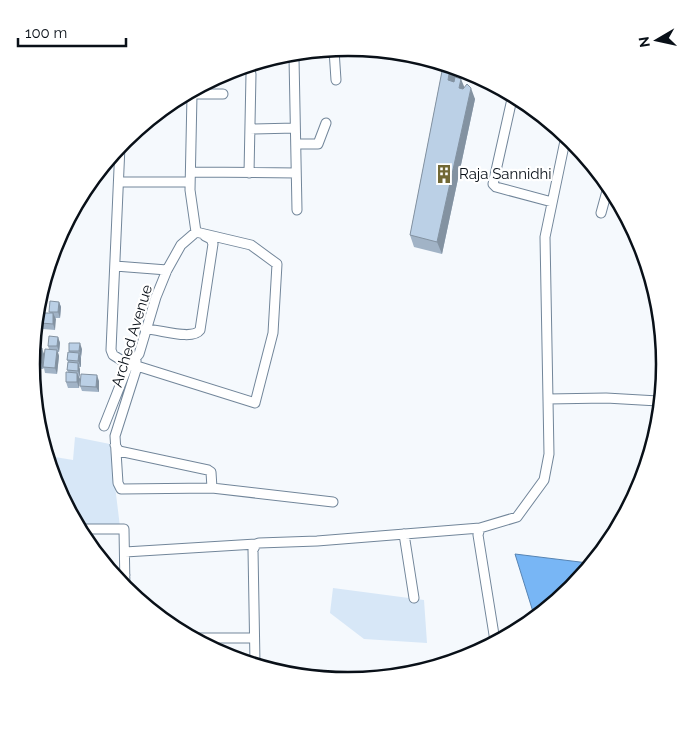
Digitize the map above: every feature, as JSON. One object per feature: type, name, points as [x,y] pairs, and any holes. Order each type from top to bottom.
[{"type":"street","points":[[334,57],[336,80]]},
{"type":"street","points":[[294,61],[297,210]]},
{"type":"street","points":[[249,173],[251,74]]},
{"type":"street","points":[[200,94],[223,94]]},
{"type":"street","points":[[193,98],[190,182],[196,232]]},
{"type":"street","points":[[511,102],[493,184],[496,187],[552,202]]},
{"type":"street","points":[[296,144],[318,144],[326,123]]},
{"type":"street","points":[[250,129],[296,128]]},
{"type":"street","points":[[125,552],[256,544],[259,542],[317,541],[480,528],[518,517],[544,480],[549,454],[545,237],[564,144]]},
{"type":"street","points":[[120,158],[111,350],[113,355],[256,403],[273,334],[277,264],[251,246],[196,232]]},
{"type":"street","points":[[190,172],[296,173]]},
{"type":"street","points":[[119,182],[190,182]]},
{"type":"street","points":[[601,213],[606,195]]},
{"type":"street","points":[[145,329],[188,335],[196,334],[200,330],[213,244],[211,239],[196,232]]},
{"type":"street","name":"Arched Avenue","points":[[196,232],[181,245],[156,297],[145,329],[140,354],[134,363],[115,436],[115,444],[118,483],[121,489],[212,488]]},
{"type":"street","points":[[115,266],[168,270]]},
{"type":"street","points":[[104,426],[134,363]]},
{"type":"street","points":[[548,400],[606,398],[654,401]]},
{"type":"street","points":[[115,444],[119,451],[208,470],[211,472],[212,488],[333,502]]},
{"type":"street","points":[[480,528],[478,535],[494,636]]},
{"type":"street","points":[[87,529],[124,529],[125,575]]},
{"type":"street","points":[[404,534],[414,598]]},
{"type":"street","points":[[255,658],[253,550],[256,544]]},
{"type":"street","points":[[206,638],[254,638]]},
{"type":"shaded area","points":[[75,437],[110,444],[120,527],[86,526],[63,483],[54,457],[73,460]]},
{"type":"shaded area","points":[[333,588],[424,600],[427,643],[364,639],[330,613]]},
{"type":"water","points":[[515,554],[584,563],[567,583],[533,611]]},
{"type":"building","name":"Raja Sannidhi","points":[[442,71],[449,72],[448,80],[454,82],[455,77],[461,79],[459,88],[463,89],[467,84],[471,88],[437,242],[410,235]]},
{"type":"building","points":[[50,301],[59,302],[58,312],[49,312]]},
{"type":"building","points":[[45,313],[53,313],[53,324],[43,323]]},
{"type":"building","points":[[49,336],[58,337],[57,346],[48,346]]},
{"type":"building","points":[[69,343],[80,343],[79,351],[69,351]]},
{"type":"building","points":[[41,348],[42,348],[41,363]]},
{"type":"building","points":[[45,349],[57,350],[55,368],[43,367]]},
{"type":"building","points":[[68,352],[79,353],[78,361],[67,360]]},
{"type":"building","points":[[68,362],[78,363],[78,371],[67,370]]},
{"type":"building","points":[[66,372],[77,373],[77,382],[66,382]]},
{"type":"building","points":[[81,374],[97,375],[96,387],[80,386]]},
{"type":"place","name":"Raja Sannidhi","points":[[444,174]]}]
